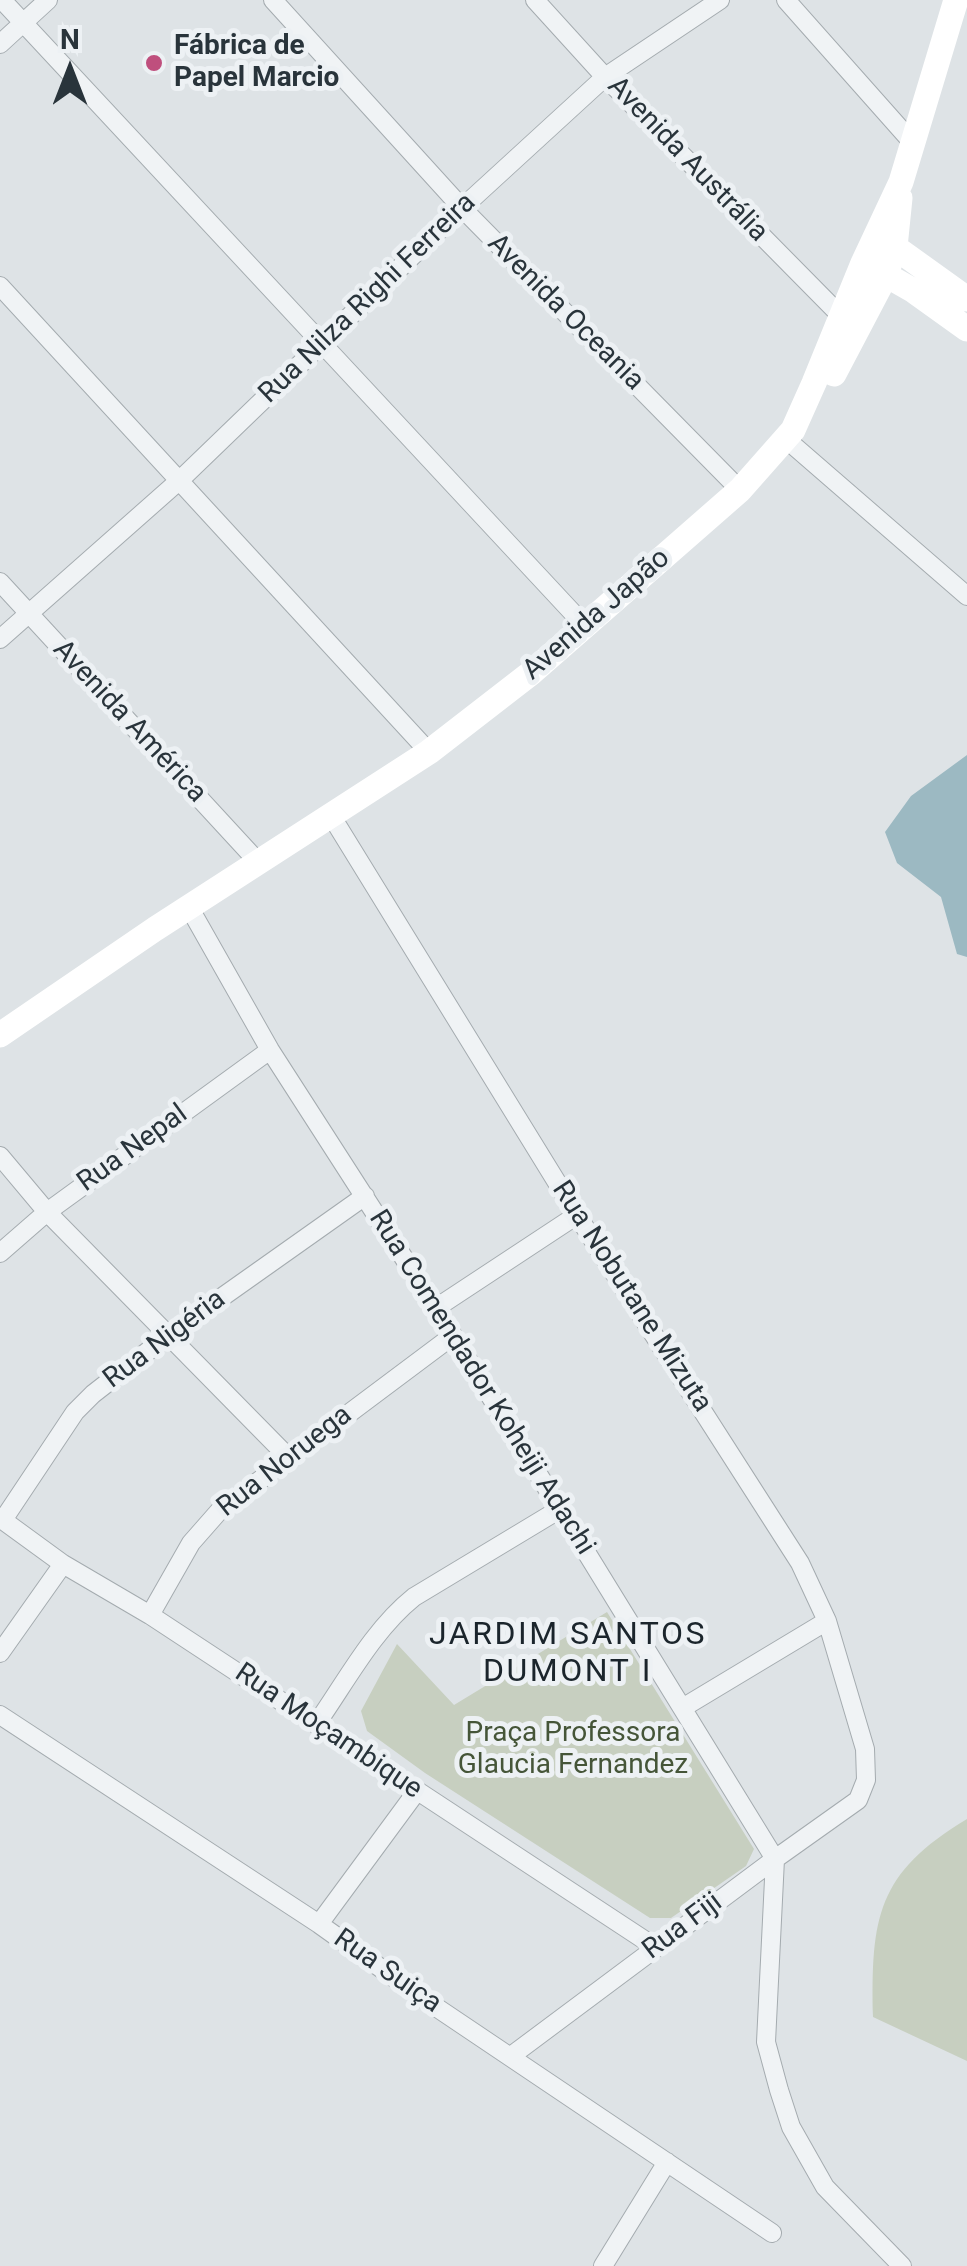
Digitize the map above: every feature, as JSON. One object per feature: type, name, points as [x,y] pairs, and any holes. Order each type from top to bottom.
[{"type":"main road","points":[[789,435],[827,387],[874,279],[956,0]]},
{"type":"main road","points":[[901,182],[899,219],[918,279]]},
{"type":"main road","points":[[886,240],[899,219]]},
{"type":"main road","points":[[886,240],[967,329]]},
{"type":"main road","points":[[874,279],[887,293],[918,279],[967,300]]},
{"type":"main road","name":"Avenida Japão","points":[[0,1035],[429,752],[586,627],[740,490],[789,435],[842,317],[874,279]]},
{"type":"street","points":[[2,0],[586,627]]},
{"type":"street","points":[[0,44],[48,0]]},
{"type":"street","name":"Avenida Oceania","points":[[273,0],[462,208],[740,490]]},
{"type":"street","name":"Avenida Austrália","points":[[535,0],[605,77],[842,317]]},
{"type":"street","name":"Rua Nilza Righi Ferreira","points":[[0,640],[181,479],[462,208],[605,77],[720,0]]},
{"type":"street","points":[[786,0],[912,142]]},
{"type":"street","points":[[0,286],[429,752]]},
{"type":"street","points":[[789,435],[967,596]]},
{"type":"street","name":"Avenida América","points":[[0,582],[259,862]]},
{"type":"street","name":"Rua Nobutane Mizuta","points":[[332,817],[813,1588],[827,1621],[864,1749],[866,1780],[858,1800]]},
{"type":"street","name":"Rua Comendador Koheiji Adachi","points":[[189,907],[270,1050],[436,1308],[775,1859]]},
{"type":"street","name":"Rua Nepal","points":[[0,1252],[47,1212],[270,1050]]},
{"type":"street","points":[[0,1156],[47,1212],[288,1457]]},
{"type":"street","name":"Rua Nigéria","points":[[2,1519],[75,1412],[93,1394],[170,1334],[365,1196]]},
{"type":"street","points":[[436,1308],[577,1215]]},
{"type":"street","name":"Rua Noruega","points":[[150,1615],[206,1524],[288,1457],[451,1337]]},
{"type":"street","points":[[317,1724],[397,1611],[560,1509]]},
{"type":"street","name":"Rua Moçambique","points":[[2,1519],[63,1564],[150,1615],[655,1948]]},
{"type":"street","points":[[0,1653],[63,1564]]},
{"type":"street","points":[[684,1707],[827,1621]]},
{"type":"street","name":"Rua Suiça","points":[[0,1715],[319,1924],[424,2000],[772,2233]]},
{"type":"street","points":[[319,1924],[417,1791]]},
{"type":"street","name":"Rua Fiji","points":[[511,2056],[858,1800]]},
{"type":"street","points":[[775,1859],[766,2042],[779,2090],[791,2127],[824,2187],[902,2266]]},
{"type":"street","points":[[603,2266],[667,2162]]},
{"type":"green space","name":"Praça Professora Glaucia Fernandez","points":[[607,1612],[754,1849],[746,1866],[671,1918],[650,1918],[425,1773],[367,1731],[361,1711],[397,1644],[454,1705]]},
{"type":"green space","points":[[967,1819],[967,2061],[873,2017],[873,1982],[878,1925],[897,1879],[937,1839]]},
{"type":"water","points":[[967,755],[967,957],[957,954],[941,897],[897,863],[885,832],[911,796]]},
{"type":"place","name":"Fábrica de Papel Marcio","points":[[154,63]]},
{"type":"district","name":"JARDIM SANTOS DUMONT I","points":[[568,1654]]}]
